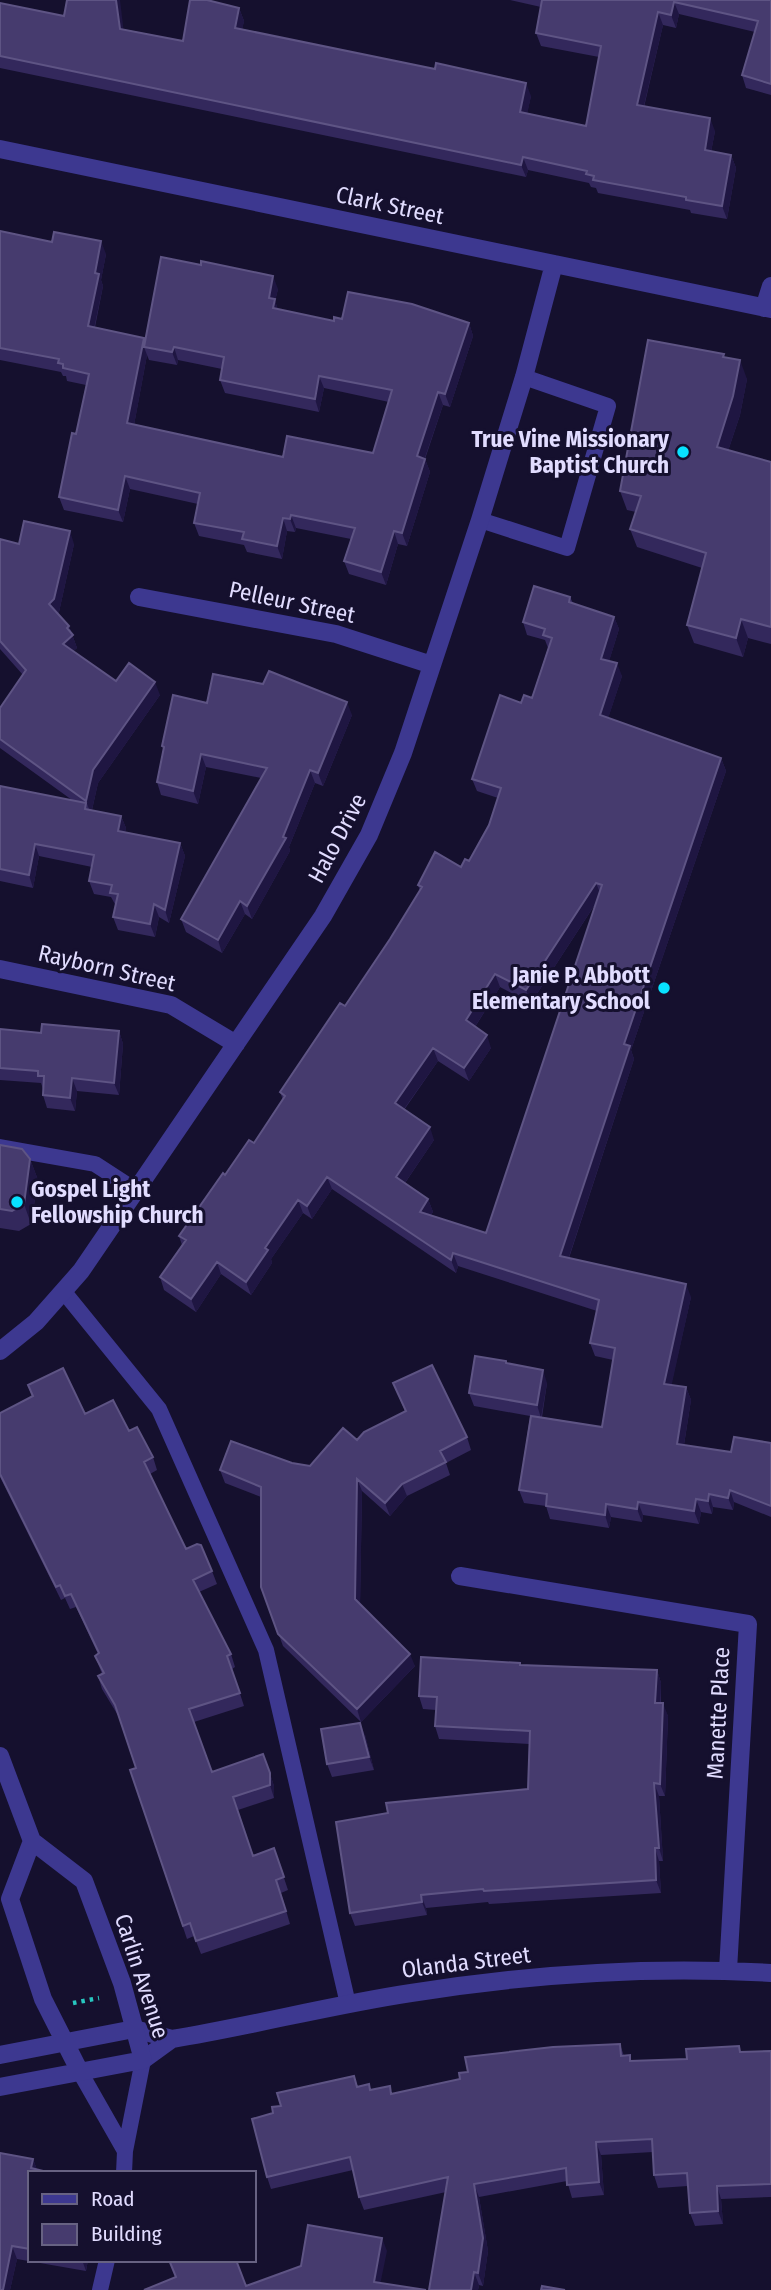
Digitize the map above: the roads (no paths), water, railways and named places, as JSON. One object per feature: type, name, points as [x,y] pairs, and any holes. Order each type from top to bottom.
[{"type":"street","name":"Clark Street","points":[[0,149],[767,308]]},
{"type":"street","name":"Halo Drive","points":[[0,1350],[36,1322],[81,1271],[323,916],[369,835],[403,754],[480,520],[524,377],[554,264]]},
{"type":"street","points":[[767,308],[771,286]]},
{"type":"street","name":"Pelleur Street","points":[[139,597],[336,634],[432,665]]},
{"type":"street","name":"Rayborn Street","points":[[0,969],[170,1005],[236,1044]]},
{"type":"street","name":"Manette Place","points":[[460,1576],[748,1624],[728,1970]]},
{"type":"street","points":[[0,1756],[32,1841],[10,1899],[43,1999],[80,2072]]},
{"type":"street","name":"Carlin Avenue","points":[[32,1841],[84,1881],[121,1983],[143,2060]]},
{"type":"street","name":"Olanda Street","points":[[0,2087],[143,2060],[172,2039],[348,2004],[475,1984],[665,1970],[771,1973]]},
{"type":"street","name":"Olanda Street","points":[[0,2055],[134,2029],[172,2039]]},
{"type":"lane","points":[[480,520],[567,548],[608,406],[524,377]]},
{"type":"lane","points":[[0,1147],[95,1164],[135,1190]]},
{"type":"lane","points":[[64,1292],[159,1409],[266,1650],[348,2004]]},
{"type":"lane","name":"Carlin Avenue","points":[[124,2171],[125,2151],[143,2060]]},
{"type":"lane","points":[[80,2072],[125,2151]]},
{"type":"lane","points":[[100,2290],[107,2262]]},
{"type":"place","name":"True Vine Missionary Baptist Church","points":[[683,452]]},
{"type":"place","name":"Janie P. Abbott Elementary School","points":[[664,988]]},
{"type":"place","name":"Gospel Light Fellowship Church","points":[[17,1202]]}]
